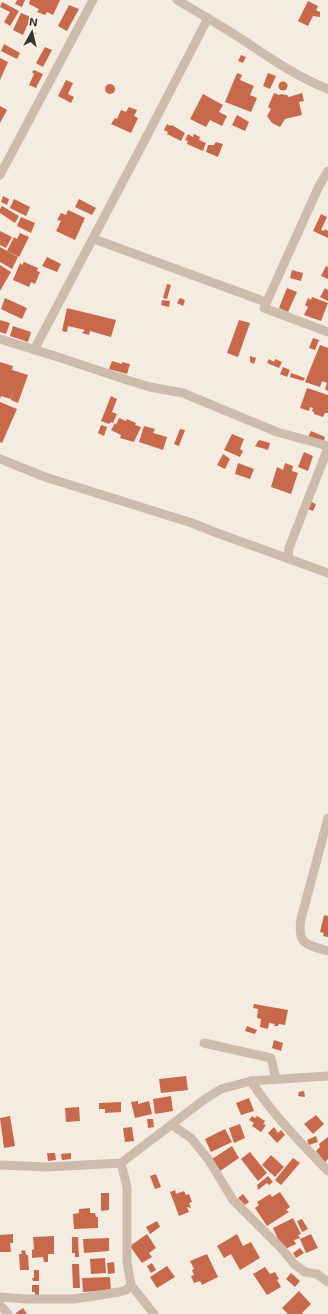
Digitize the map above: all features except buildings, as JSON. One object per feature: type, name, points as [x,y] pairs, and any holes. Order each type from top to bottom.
[{"type":"street","points":[[0,175],[93,0]]},
{"type":"street","points":[[177,0],[284,66],[310,81],[328,89]]},
{"type":"street","points":[[34,350],[94,239],[208,18]]},
{"type":"street","points":[[328,171],[319,186],[264,308],[328,332]]},
{"type":"street","points":[[94,239],[266,302]]},
{"type":"street","points":[[0,339],[150,387],[183,393],[277,432],[328,447],[289,548],[288,558]]},
{"type":"street","points":[[0,459],[45,477],[192,523],[328,573]]},
{"type":"street","points":[[328,818],[301,919],[299,933],[301,939],[313,947],[328,951]]},
{"type":"street","points":[[204,1043],[271,1058],[276,1079]]},
{"type":"street","points":[[0,1165],[47,1167],[121,1163],[205,1099],[221,1089],[251,1081],[328,1076]]},
{"type":"street","points":[[251,1081],[277,1116],[328,1171]]},
{"type":"street","points":[[172,1125],[191,1138],[208,1160],[233,1200],[282,1249],[294,1264],[305,1272],[317,1274],[328,1282]]},
{"type":"street","points":[[121,1163],[127,1187],[127,1262],[131,1285],[154,1314]]},
{"type":"street","points":[[0,1297],[27,1299],[74,1299],[119,1292],[126,1290],[131,1285]]},
{"type":"street","points":[[0,1305],[8,1314]]}]
